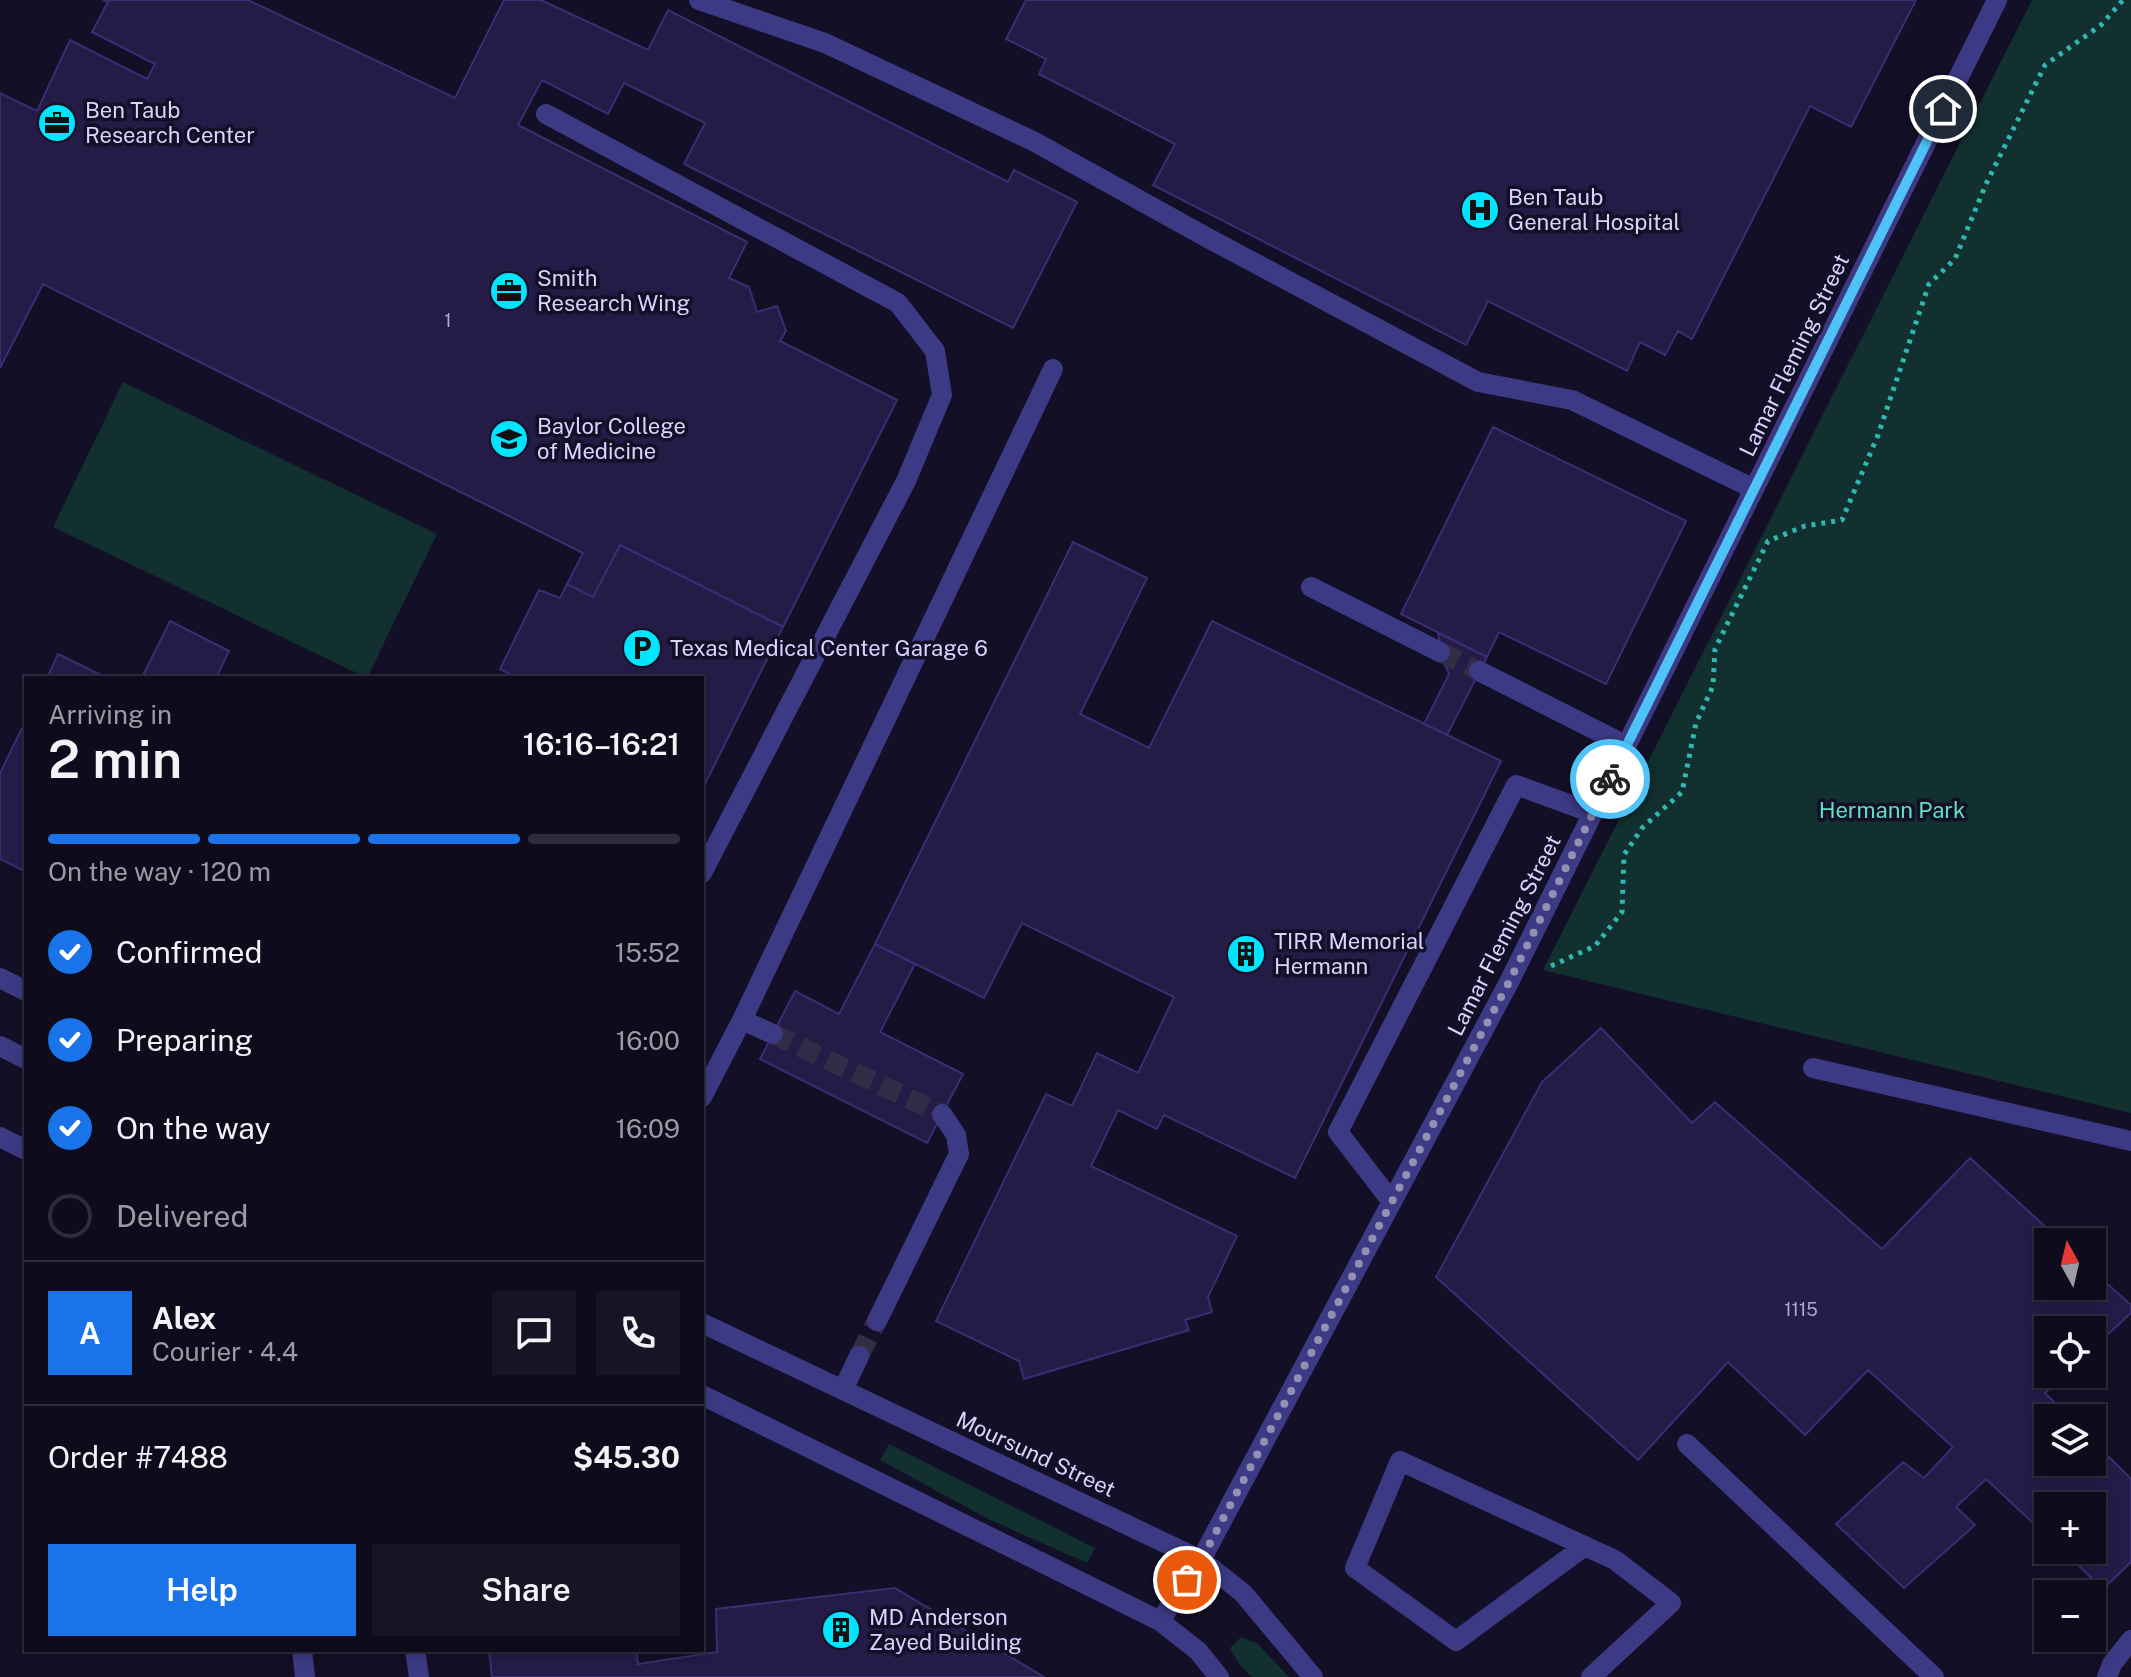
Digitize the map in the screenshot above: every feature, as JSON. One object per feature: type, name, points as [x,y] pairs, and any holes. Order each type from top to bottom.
[{"type":"street","points":[[699,0],[825,43],[1033,141],[1478,382],[1572,400],[1754,489]]},
{"type":"street","name":"Lamar Fleming Street","points":[[1160,1621],[1201,1560],[1509,982],[1997,0]]},
{"type":"street","points":[[546,114],[898,303],[935,351],[942,395],[906,481],[704,869]]},
{"type":"street","points":[[704,1093],[742,1020],[1053,369]]},
{"type":"street","points":[[1311,587],[1440,652]]},
{"type":"street","points":[[1479,671],[1627,746]]},
{"type":"street","points":[[1392,1202],[1338,1132],[1508,799],[1516,785],[1593,813]]},
{"type":"street","points":[[0,978],[24,990]]},
{"type":"street","points":[[742,1020],[773,1034]]},
{"type":"street","points":[[0,1046],[24,1058]]},
{"type":"street","points":[[1813,1068],[2131,1141]]},
{"type":"street","points":[[877,1321],[959,1154],[956,1135],[942,1114]]},
{"type":"street","points":[[0,1137],[24,1149]]},
{"type":"street","name":"Moursund Street","points":[[704,1324],[1201,1560],[1243,1593],[1313,1677]]},
{"type":"street","points":[[843,1390],[859,1356]]},
{"type":"street","points":[[704,1396],[1160,1621],[1198,1651],[1219,1677]]},
{"type":"street","points":[[1687,1444],[1934,1677]]},
{"type":"street","points":[[1585,1546],[1456,1641],[1355,1568],[1400,1461],[1585,1546],[1615,1560],[1671,1603],[1591,1677]]},
{"type":"street","points":[[2107,1677],[2112,1664],[2131,1640]]},
{"type":"street","points":[[302,1652],[305,1677]]},
{"type":"street","points":[[415,1652],[419,1677]]},
{"type":"path","points":[[1509,982],[1595,946],[1622,912],[1624,855],[1642,828],[1682,792],[1696,723],[1713,686],[1715,649],[1768,541],[1805,526],[1842,520],[1878,435],[1929,284],[1955,259],[1986,184],[2045,65],[2101,25],[2123,0]]},
{"type":"green space","name":"Hermann Park","points":[[2032,0],[2131,0],[2131,1113],[1543,970]]},
{"type":"green space","points":[[123,382],[437,534],[368,676],[363,676],[53,527]]},
{"type":"green space","points":[[889,1444],[1095,1548],[1087,1563],[988,1519],[880,1460]]},
{"type":"green space","points":[[1241,1637],[1258,1644],[1289,1677],[1252,1677],[1239,1664],[1230,1648]]},
{"type":"building","name":"Baylor College of Medicine","points":[[103,0],[248,0],[455,98],[504,0],[541,0],[648,50],[668,10],[1008,182],[1014,170],[1077,202],[1013,328],[684,164],[705,123],[624,83],[608,114],[542,80],[518,125],[747,242],[729,278],[749,287],[757,312],[777,306],[786,331],[780,341],[897,400],[783,627],[620,545],[593,597],[567,584],[583,553],[43,284],[0,368],[0,93],[37,111],[70,40],[147,79],[155,64],[92,32],[108,2]]},
{"type":"building","name":"Ben Taub General Hospital","points":[[1026,0],[1916,0],[1851,127],[1810,106],[1692,339],[1678,331],[1665,355],[1640,342],[1627,371],[1488,301],[1466,345],[1153,185],[1175,144],[1039,74],[1046,59],[1006,39]]},
{"type":"building","points":[[1493,427],[1686,521],[1606,684],[1499,632],[1487,657],[1401,614]]},
{"type":"building","name":"TIRR Memorial Hermann","points":[[1073,542],[1147,578],[1080,714],[1149,748],[1212,621],[1501,761],[1295,1178],[1164,1115],[1157,1129],[1118,1110],[1091,1166],[1237,1236],[1208,1297],[1212,1312],[1185,1320],[1189,1330],[1024,1379],[1019,1361],[936,1321],[1046,1094],[1072,1106],[1097,1053],[1138,1073],[1174,997],[1022,923],[984,998],[875,944]]},
{"type":"building","name":"Texas Medical Center Garage 6","points":[[620,545],[783,627],[704,786],[704,676],[513,676],[500,669],[539,590],[560,598],[567,584],[593,597]]},
{"type":"building","points":[[170,621],[229,651],[217,676],[142,676]]},
{"type":"building","points":[[1438,633],[1487,657],[1447,735],[1424,724],[1449,674],[1441,656]]},
{"type":"building","points":[[58,654],[103,676],[48,676]]},
{"type":"building","points":[[24,724],[24,871],[0,859],[0,773]]},
{"type":"building","points":[[875,944],[915,964],[880,1032],[963,1074],[927,1143],[760,1059],[795,991],[839,1014]]},
{"type":"building","points":[[1601,1028],[1692,1123],[1715,1102],[1882,1249],[1970,1158],[2047,1228],[2034,1228],[2034,1300],[2106,1300],[2106,1283],[2131,1305],[2131,1313],[2106,1336],[2106,1316],[2034,1316],[2034,1388],[2050,1388],[2045,1393],[2056,1404],[2034,1404],[2034,1476],[2106,1476],[2106,1454],[2131,1479],[2131,1562],[2106,1586],[2106,1580],[2094,1580],[2077,1564],[2106,1564],[2106,1492],[2034,1492],[2034,1524],[1986,1479],[1956,1507],[1975,1525],[1904,1588],[1836,1524],[1903,1462],[1924,1478],[1953,1447],[1868,1370],[1805,1435],[1728,1362],[1638,1460],[1436,1277],[1542,1082]]},
{"type":"building","name":"MD Anderson Zayed Building","points":[[895,1588],[1044,1677],[492,1677],[489,1652],[636,1652],[638,1664],[717,1652],[716,1609]]},
{"type":"tunnel","points":[[1440,652],[1479,671]]},
{"type":"tunnel","points":[[773,1034],[942,1114]]},
{"type":"tunnel","points":[[859,1356],[877,1321]]},
{"type":"way so far","points":[[1187,1580],[1201,1560],[1509,982],[1610,779]]},
{"type":"place","name":"Ben Taub Research Center","points":[[57,123]]},
{"type":"place","name":"Ben Taub General Hospital","points":[[1480,210]]},
{"type":"place","name":"Smith Research Wing","points":[[509,291]]},
{"type":"place","name":"Baylor College of Medicine","points":[[509,439]]},
{"type":"place","name":"Texas Medical Center Garage 6","points":[[642,648]]},
{"type":"place","name":"TIRR Memorial Hermann","points":[[1246,954]]},
{"type":"place","name":"MD Anderson Zayed Building","points":[[841,1630]]},
{"type":"route","points":[[1610,779],[1943,109]]}]
